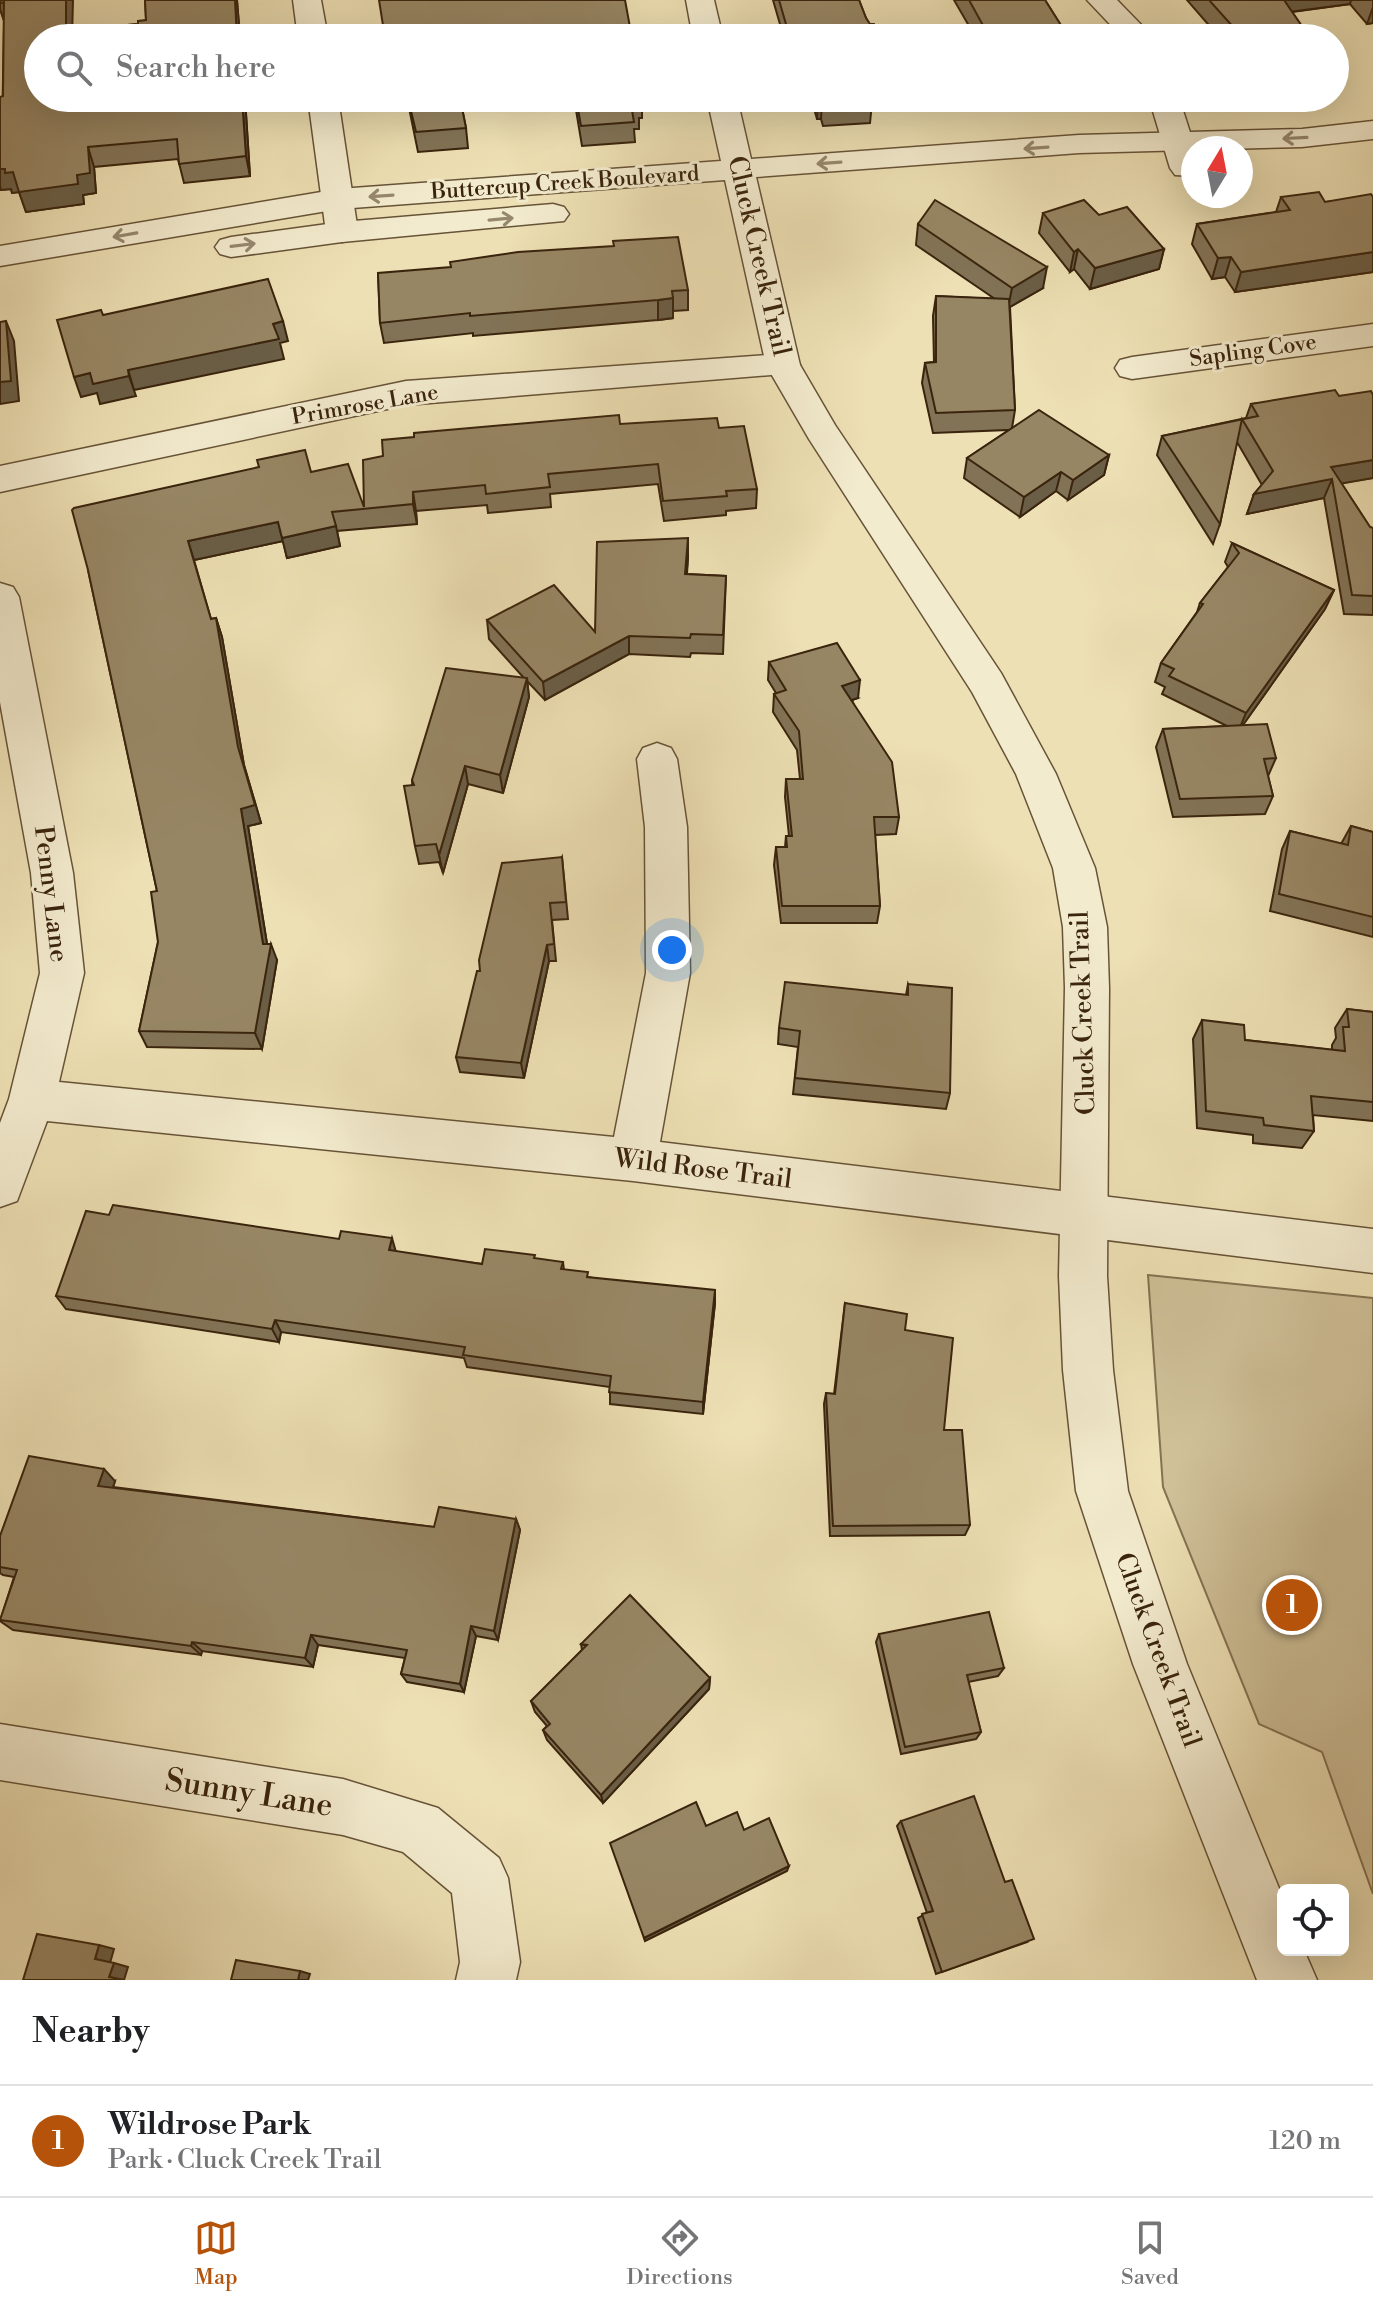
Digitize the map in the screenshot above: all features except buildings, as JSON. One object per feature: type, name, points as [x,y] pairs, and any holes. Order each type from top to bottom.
[{"type":"street","points":[[307,0],[311,24]]},
{"type":"street","points":[[700,0],[705,24]]},
{"type":"street","points":[[1101,0],[1125,24]]},
{"type":"street","points":[[325,112],[342,232]]},
{"type":"street","name":"Cluck Creek Trail","points":[[729,112],[765,190],[783,365],[821,431],[987,683],[1036,774],[1074,868],[1085,927],[1087,988],[1083,1276],[1088,1370],[1102,1491],[1160,1664],[1287,1980]]},
{"type":"street","points":[[1169,112],[1181,145]]},
{"type":"street","name":"Buttercup Creek Boulevard","points":[[1253,147],[1373,130]]},
{"type":"street","name":"Buttercup Creek Boulevard","points":[[633,207],[1079,144],[1181,158]]},
{"type":"street","name":"Buttercup Creek Boulevard","points":[[0,256],[339,199],[765,190],[1032,175],[1181,160]]},
{"type":"street","points":[[1253,167],[1340,163]]},
{"type":"street","name":"Buttercup Creek Boulevard","points":[[0,286],[226,247],[342,232],[587,211]]},
{"type":"street","name":"Sapling Cove","points":[[1132,368],[1373,335]]},
{"type":"street","name":"Primrose Lane","points":[[0,479],[406,393],[783,365]]},
{"type":"street","name":"Penny Lane","points":[[0,597],[52,873],[62,973],[32,1099],[0,1186]]},
{"type":"street","points":[[633,1160],[668,973],[666,827],[657,759]]},
{"type":"street","name":"Wild Rose Trail","points":[[32,1099],[633,1160],[1373,1251]]},
{"type":"street","name":"Sunny Lane","points":[[0,1752],[343,1807],[418,1828],[479,1878],[490,1962],[486,1980]]},
{"type":"shaded area","points":[[1148,1275],[1373,1298],[1373,1894],[1322,1752],[1259,1724],[1163,1487]]},
{"type":"place","name":"Wildrose Park","points":[[1292,1605]]}]
